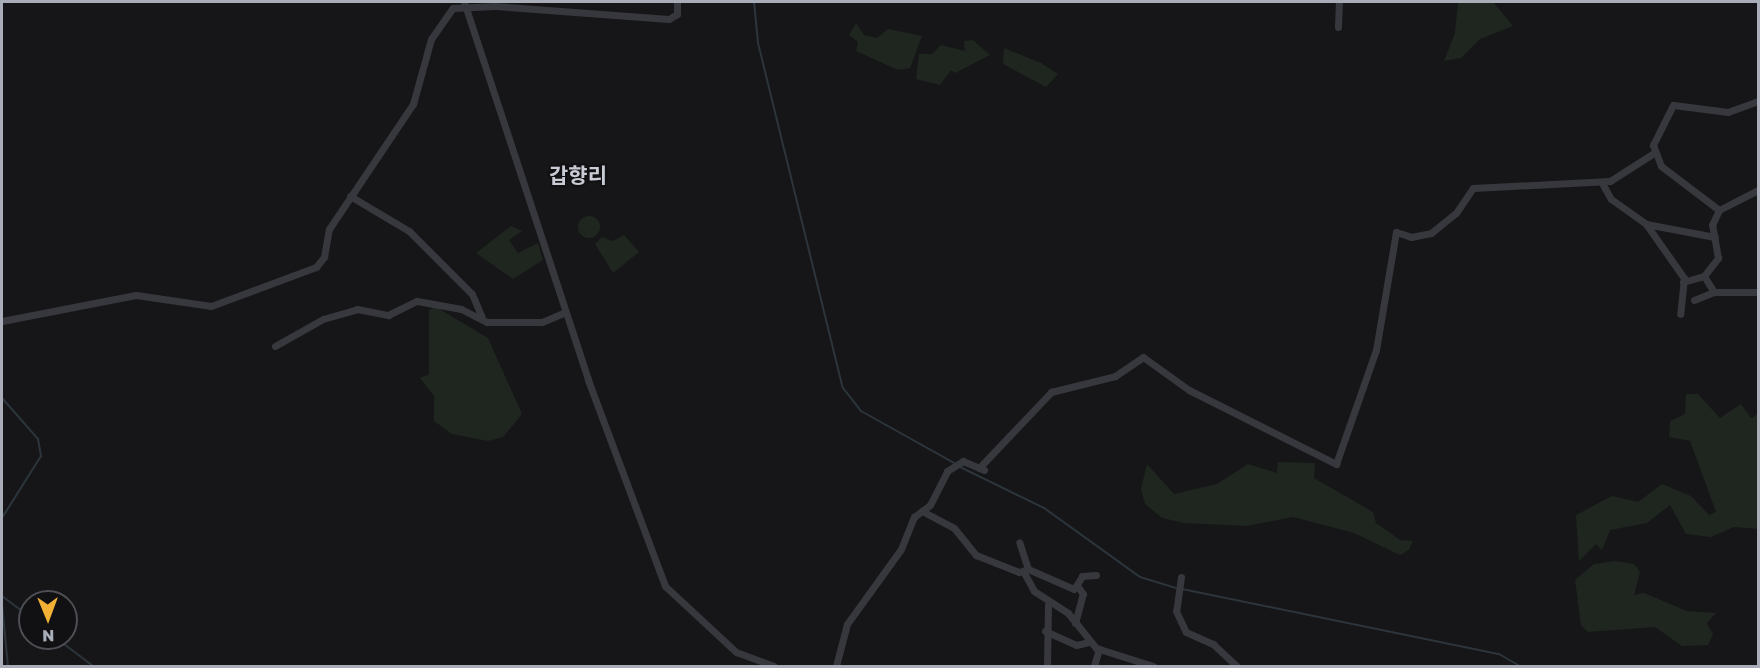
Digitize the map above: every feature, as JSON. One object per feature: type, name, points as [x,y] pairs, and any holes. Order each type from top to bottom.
[{"type":"street","points":[[2,321],[136,295],[198,305],[227,302],[316,267],[329,229],[413,104],[437,27],[453,8],[464,4],[669,20],[677,14],[677,2]]},
{"type":"street","points":[[1338,27],[1339,2]]},
{"type":"street","points":[[464,4],[565,312],[665,586],[736,652],[774,666]]},
{"type":"street","points":[[1719,210],[1707,196],[1671,176],[1654,153],[1655,132],[1673,105],[1728,112],[1758,101]]},
{"type":"street","points":[[836,666],[847,624],[950,467],[960,462],[981,469],[1051,392],[1115,376],[1143,357],[1189,390],[1336,464],[1374,359],[1396,232],[1411,237],[1431,233],[1456,213],[1473,188],[1602,183],[1654,153]]},
{"type":"street","points":[[1602,183],[1611,199],[1646,224],[1683,282],[1680,314]]},
{"type":"street","points":[[1683,282],[1704,276],[1719,256],[1712,225],[1719,210],[1758,190]]},
{"type":"street","points":[[350,196],[409,231],[472,294],[482,317]]},
{"type":"street","points":[[1646,224],[1714,237]]},
{"type":"street","points":[[1704,276],[1714,292]]},
{"type":"street","points":[[1694,300],[1714,292],[1758,292]]},
{"type":"street","points":[[275,346],[323,319],[357,309],[388,315],[417,301],[482,317],[488,322],[542,322],[565,312]]},
{"type":"street","points":[[922,512],[954,528],[976,555],[1025,570],[1058,586],[1079,588]]},
{"type":"street","points":[[1019,542],[1025,570],[1048,605],[1076,623],[1089,642],[1099,649],[1153,666]]},
{"type":"street","points":[[1076,623],[1083,594],[1079,588],[1082,576],[1095,575]]},
{"type":"street","points":[[1180,579],[1176,594],[1186,632],[1213,644],[1237,666]]},
{"type":"street","points":[[1047,666],[1051,655],[1045,631],[1048,605]]},
{"type":"street","points":[[1045,631],[1076,645],[1089,642]]},
{"type":"street","points":[[1094,666],[1099,649]]},
{"type":"shaded area","points":[[1458,2],[1493,2],[1513,26],[1480,39],[1461,58],[1444,61],[1455,33]]},
{"type":"shaded area","points":[[856,23],[864,35],[877,38],[888,29],[922,36],[910,68],[898,70],[856,51],[858,42],[849,35]]},
{"type":"shaded area","points":[[973,40],[990,55],[955,73],[951,70],[940,85],[916,79],[919,54],[932,54],[941,45],[965,51],[964,41]]},
{"type":"shaded area","points":[[1004,48],[1041,63],[1058,74],[1046,87],[1003,64]]},
{"type":"shaded area","points":[[589,216],[597,219],[600,227],[597,235],[589,238],[581,235],[578,227],[581,219]]},
{"type":"shaded area","points":[[511,226],[522,231],[509,240],[518,253],[538,243],[543,260],[513,279],[476,253]]},
{"type":"shaded area","points":[[624,235],[639,252],[613,273],[595,244],[602,237],[613,241]]},
{"type":"shaded area","points":[[436,307],[488,338],[522,414],[503,437],[488,441],[452,434],[434,421],[434,396],[420,378],[429,374],[429,310]]},
{"type":"shaded area","points":[[1686,394],[1698,394],[1720,418],[1741,404],[1751,418],[1758,414],[1758,529],[1734,527],[1711,537],[1686,534],[1670,505],[1647,523],[1610,530],[1602,550],[1596,544],[1579,561],[1576,515],[1612,496],[1638,502],[1662,484],[1691,496],[1709,515],[1716,512],[1690,441],[1669,437],[1670,421],[1685,414]]},
{"type":"shaded area","points":[[1278,462],[1315,463],[1314,478],[1373,512],[1376,523],[1400,540],[1413,541],[1409,550],[1400,555],[1354,533],[1293,517],[1247,526],[1184,523],[1162,518],[1145,504],[1141,489],[1147,464],[1174,494],[1217,484],[1248,464],[1277,473]]},
{"type":"shaded area","points":[[1615,561],[1634,564],[1640,572],[1634,595],[1644,593],[1687,611],[1716,613],[1707,623],[1713,634],[1708,645],[1682,646],[1655,627],[1588,632],[1581,625],[1575,580],[1594,564]]},
{"type":"waterway","points":[[754,2],[758,43],[843,388],[861,411],[954,463]]},
{"type":"waterway","points":[[2,398],[38,439],[41,456],[2,518]]},
{"type":"waterway","points":[[958,466],[1044,508],[1140,577],[1176,588]]},
{"type":"waterway","points":[[1182,589],[1499,654],[1520,666]]},
{"type":"waterway","points":[[2,596],[18,608]]},
{"type":"waterway","points":[[2,604],[8,666]]},
{"type":"waterway","points":[[72,650],[93,666]]},
{"type":"district","name":"갑향리","points":[[578,175]]}]
